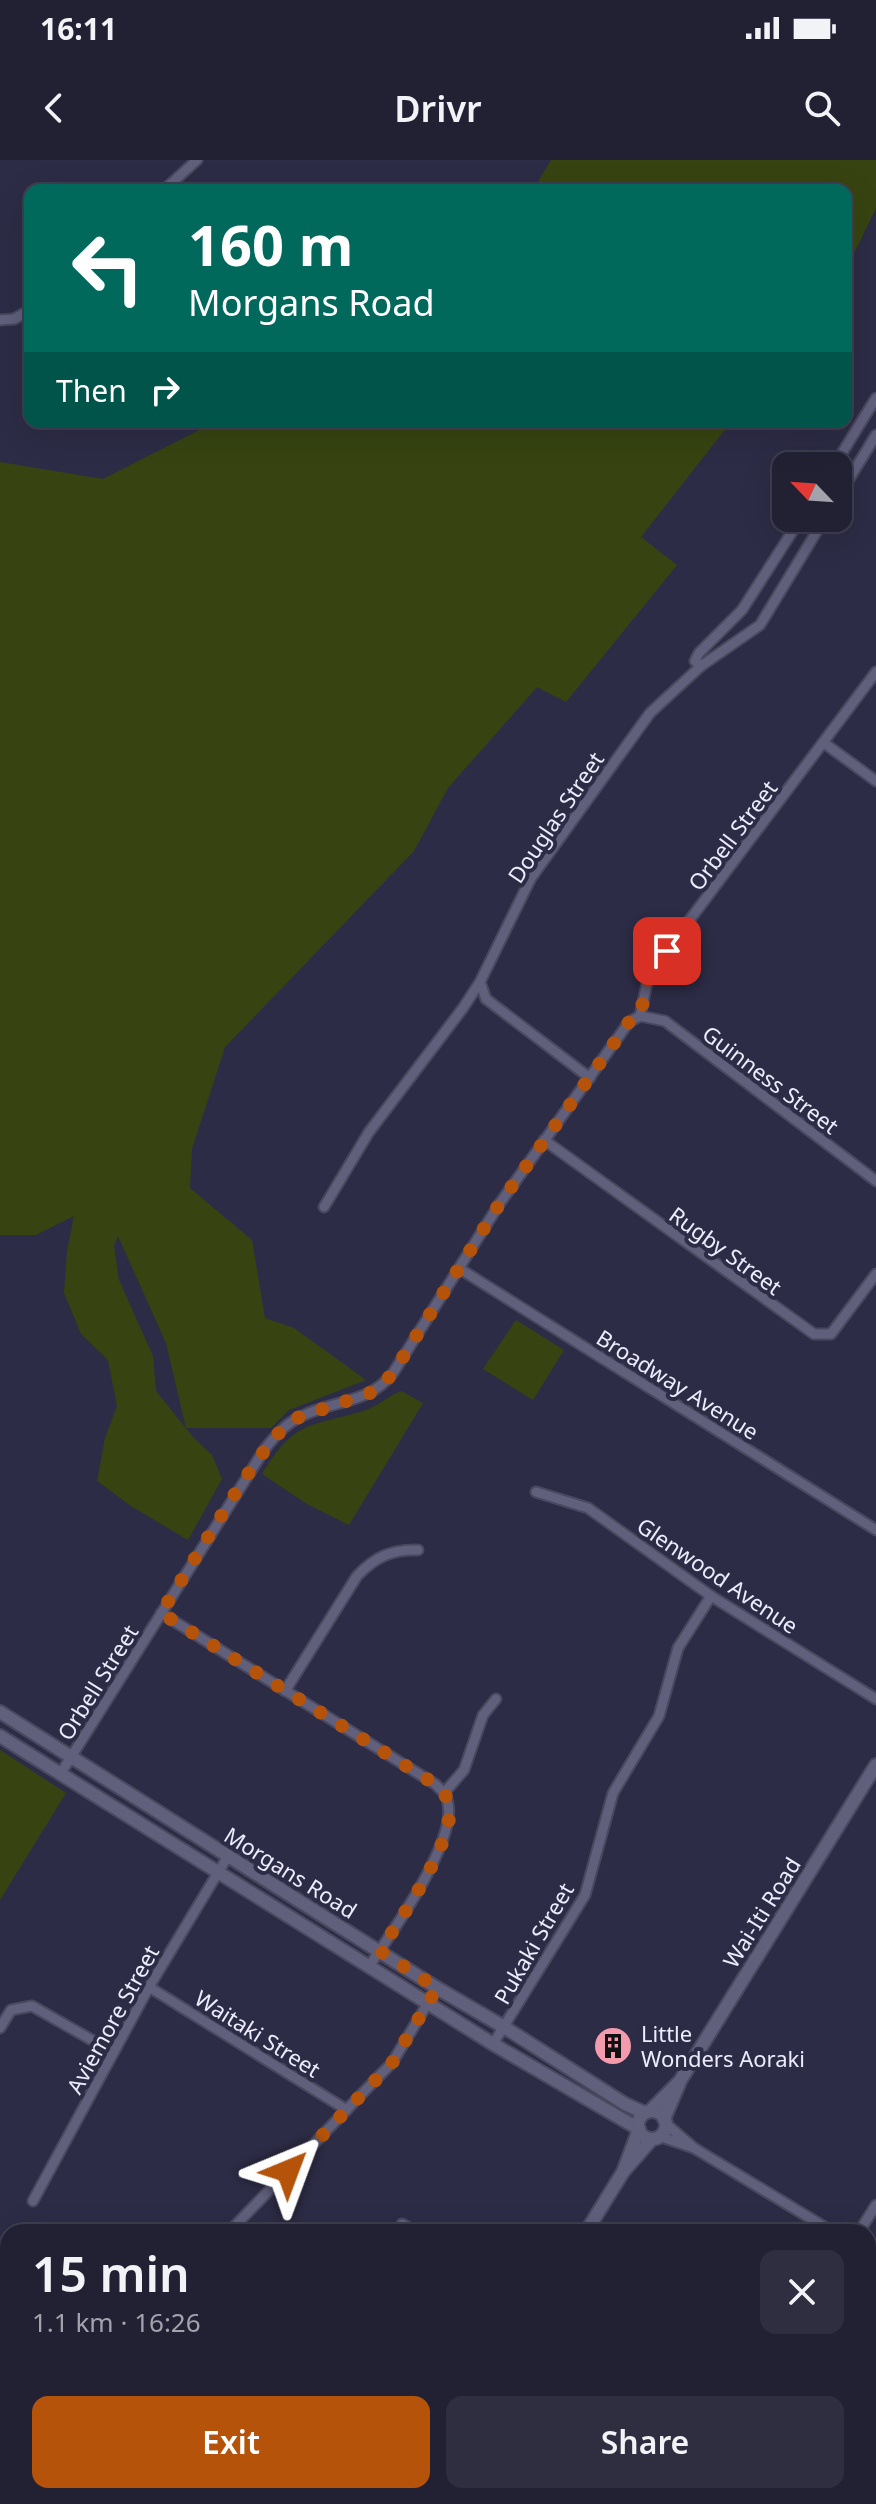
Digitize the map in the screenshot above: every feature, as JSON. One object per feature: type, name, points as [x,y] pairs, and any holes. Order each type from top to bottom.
[{"type":"street","points":[[171,184],[197,160]]},
{"type":"street","points":[[0,320],[14,319],[24,313]]},
{"type":"street","points":[[843,452],[876,398]]},
{"type":"street","points":[[852,474],[876,435]]},
{"type":"street","points":[[701,666],[695,661],[699,653],[742,610],[792,532]]},
{"type":"street","name":"Douglas Street","points":[[324,1207],[369,1132],[480,982],[531,878],[650,713],[701,666],[760,625],[816,532]]},
{"type":"street","name":"Orbell Street","points":[[61,1773],[241,1484],[274,1437],[299,1417],[362,1398],[386,1383],[500,1203],[629,1022],[640,1016],[649,974],[876,672]]},
{"type":"street","points":[[824,743],[876,781]]},
{"type":"street","points":[[480,982],[486,999],[590,1078]]},
{"type":"street","name":"Guinness Street","points":[[640,1016],[665,1021],[876,1181]]},
{"type":"street","name":"Rugby Street","points":[[544,1140],[814,1334],[831,1334],[876,1274]]},
{"type":"street","name":"Broadway Avenue","points":[[460,1269],[876,1530]]},
{"type":"street","name":"Glenwood Avenue","points":[[536,1492],[588,1508],[711,1596],[876,1699]]},
{"type":"street","points":[[285,1691],[357,1576],[388,1553],[418,1550]]},
{"type":"street","name":"Pukaki Street","points":[[493,2044],[585,1895],[613,1793],[659,1716],[678,1648],[711,1596]]},
{"type":"street","points":[[161,1613],[435,1784],[444,1793],[449,1814],[440,1846],[428,1873],[370,1965]]},
{"type":"street","points":[[444,1793],[464,1770],[483,1715],[496,1699]]},
{"type":"street","name":"Morgans Road","points":[[0,1712],[606,2093],[647,2112]]},
{"type":"street","name":"Morgans Road","points":[[0,1736],[493,2044],[639,2129]]},
{"type":"street","name":"Wai-Iti Road","points":[[665,2121],[680,2081],[876,1765]]},
{"type":"street","name":"Aviemore Street","points":[[33,2201],[149,1987],[228,1856]]},
{"type":"street","name":"Waitaki Street","points":[[149,1987],[347,2110]]},
{"type":"street","points":[[237,2224],[392,2063],[437,1988]]},
{"type":"street","points":[[0,2028],[11,2010],[32,2006],[113,2052]]},
{"type":"street","name":"Wai-Iti Road","points":[[647,2112],[680,2081]]},
{"type":"street","points":[[591,2224],[623,2172],[639,2129],[639,2120],[647,2112],[659,2113],[694,2148],[820,2224]]},
{"type":"street","points":[[623,2172],[656,2137],[665,2121]]},
{"type":"street","points":[[639,2129],[645,2137],[656,2137],[694,2148]]},
{"type":"street","points":[[864,2224],[876,2205]]},
{"type":"green space","points":[[551,160],[876,160],[876,208],[852,258],[852,184],[537,184]]},
{"type":"green space","points":[[203,428],[730,428],[723,432],[641,537],[677,565],[566,702],[537,687],[448,788],[414,851],[225,1047],[192,1149],[190,1188],[252,1240],[265,1318],[294,1328],[366,1380],[289,1410],[271,1428],[186,1428],[166,1343],[118,1236],[114,1246],[119,1280],[153,1356],[156,1391],[193,1437],[212,1455],[222,1479],[188,1540],[131,1506],[97,1481],[105,1438],[117,1406],[108,1360],[81,1334],[64,1293],[67,1251],[74,1216],[36,1235],[0,1235],[0,462],[103,479]]},
{"type":"green space","points":[[516,1320],[564,1350],[533,1400],[483,1369]]},
{"type":"green space","points":[[401,1391],[423,1403],[349,1525],[307,1504],[262,1474],[284,1444],[304,1429],[368,1409]]},
{"type":"green space","points":[[0,1750],[66,1793],[0,1900]]},
{"type":"place","name":"Little Wonders Aoraki","points":[[613,2046]]},
{"type":"route","points":[[288,2171],[392,2063],[437,1988],[380,1951],[435,1859],[448,1821],[448,1800],[435,1784],[161,1613],[274,1437],[299,1417],[362,1398],[386,1383],[500,1203],[629,1022],[640,1016],[649,974],[667,951]]}]
